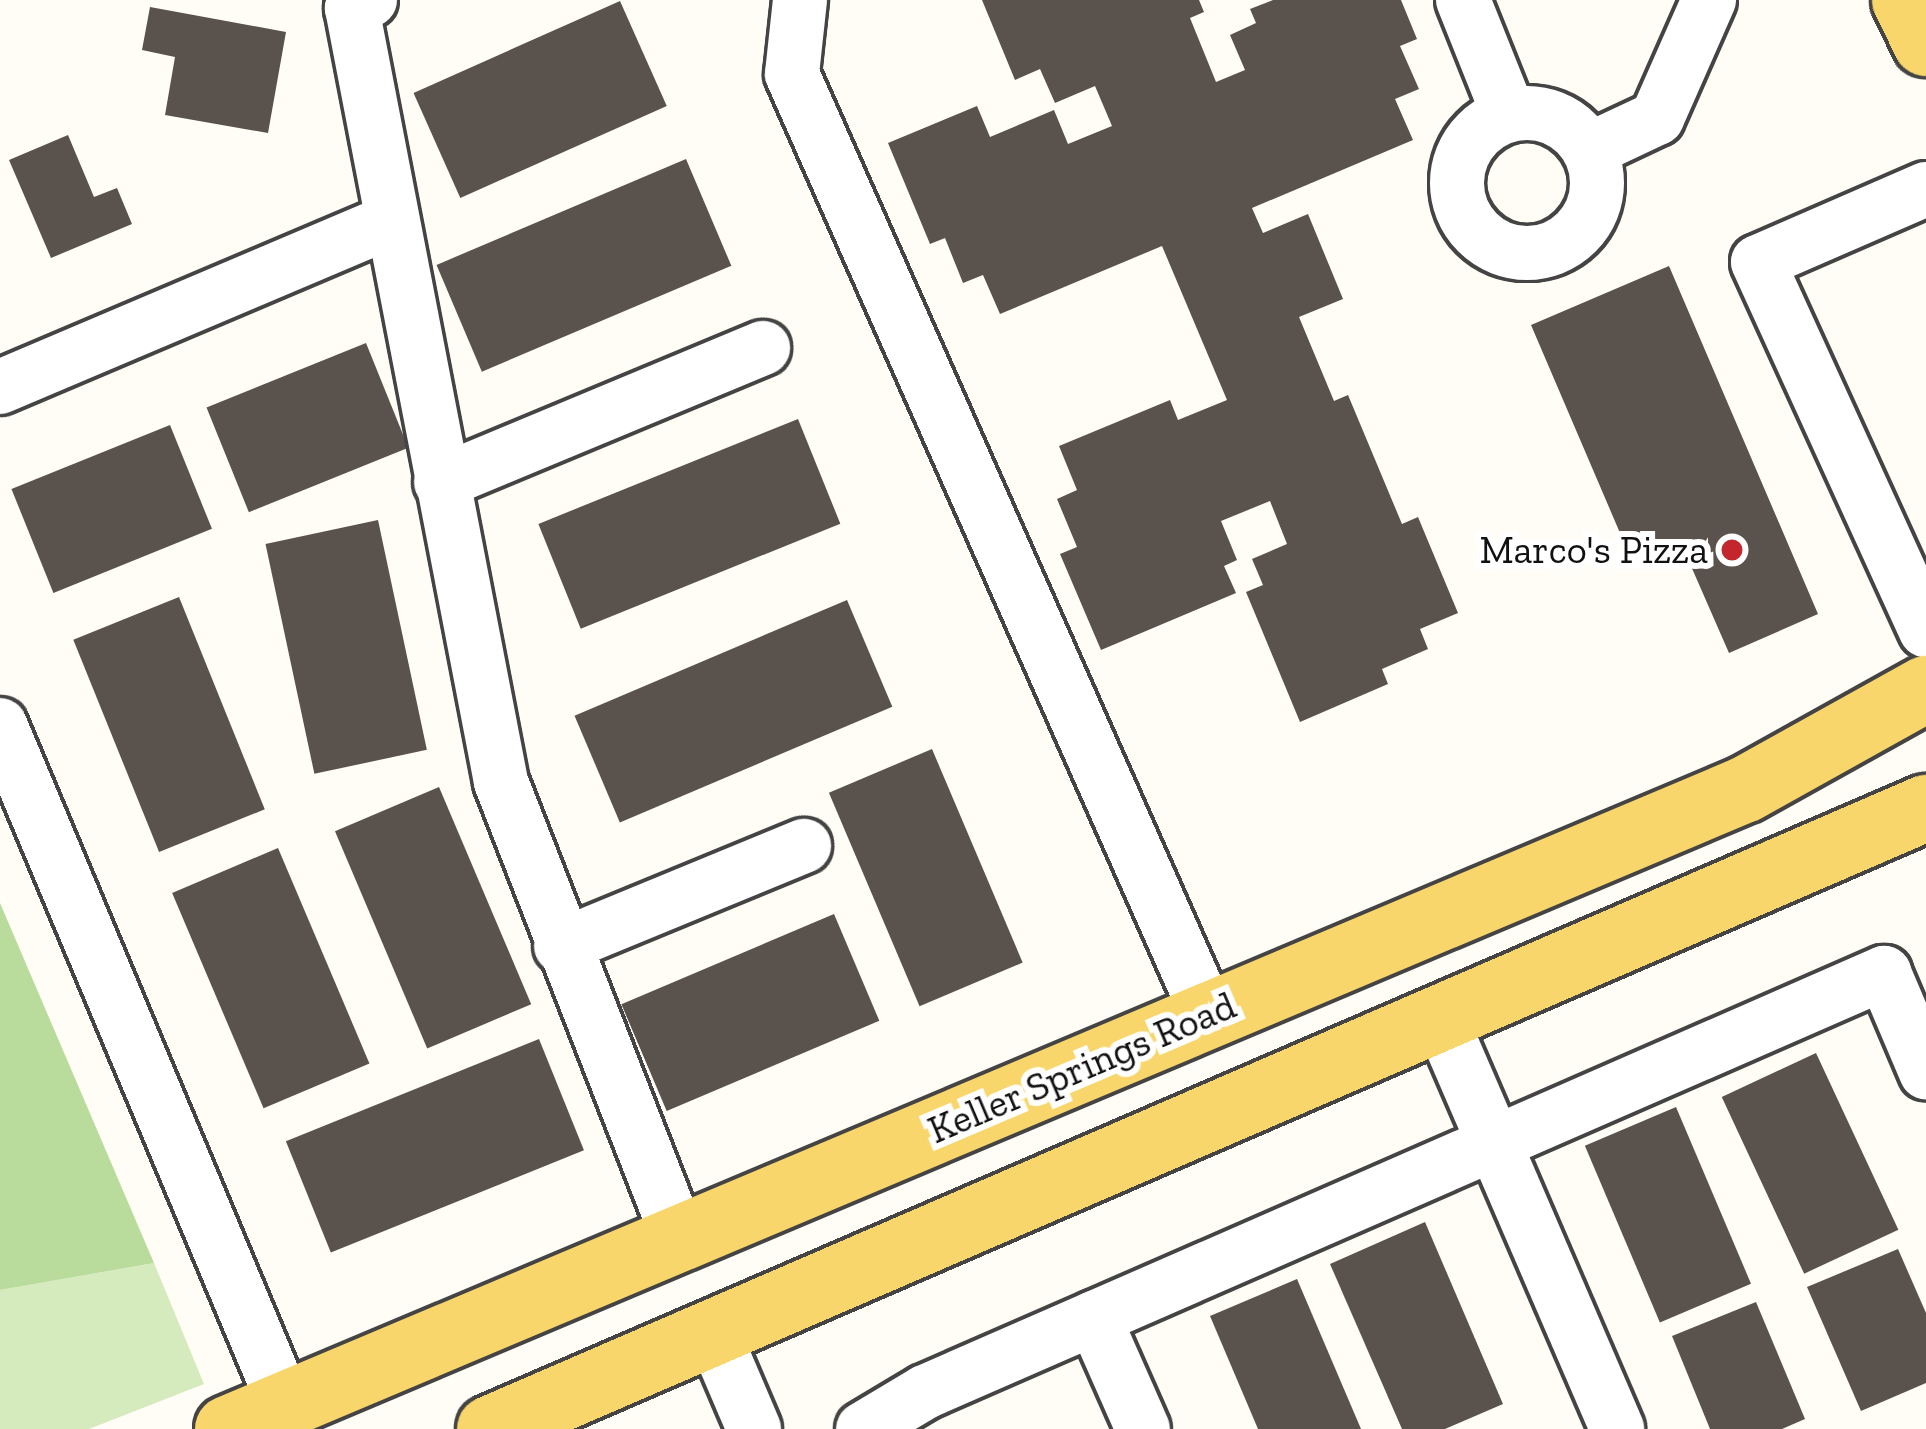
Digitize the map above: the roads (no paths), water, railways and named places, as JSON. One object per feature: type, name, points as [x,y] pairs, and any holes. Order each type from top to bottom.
[{"type":"main road","points":[[1905,0],[1926,43]]},
{"type":"main road","name":"Keller Springs Road","points":[[256,1417],[1746,789],[1926,689]]},
{"type":"main road","points":[[1515,990],[1553,927],[1695,863],[1739,827],[1746,789]]},
{"type":"main road","points":[[490,1429],[1442,1022],[1926,808]]},
{"type":"main road","points":[[679,1238],[714,1335]]},
{"type":"lane","points":[[370,0],[352,8],[388,222],[501,782],[561,946],[679,1238]]},
{"type":"lane","points":[[800,0],[791,74],[1208,1015]]},
{"type":"lane","points":[[1463,0],[1509,115]]},
{"type":"lane","points":[[1589,150],[1657,118],[1709,0]]},
{"type":"lane","points":[[1509,115],[1556,119],[1589,150],[1597,195],[1581,226],[1554,248],[1508,251],[1471,225],[1457,183],[1472,141],[1509,115]]},
{"type":"lane","points":[[1926,189],[1758,262],[1926,631]]},
{"type":"lane","points":[[0,387],[388,222]]},
{"type":"lane","points":[[441,482],[763,348]]},
{"type":"lane","points":[[0,725],[256,1417]]},
{"type":"lane","points":[[561,946],[803,846]]},
{"type":"lane","points":[[863,1429],[1094,1318],[1905,965],[1926,1072]]},
{"type":"lane","points":[[1442,1022],[1618,1429]]},
{"type":"lane","points":[[1094,1318],[1143,1429]]},
{"type":"lane","points":[[714,1335],[754,1429]]},
{"type":"place","name":"Marco's Pizza","points":[[1732,550]]}]
